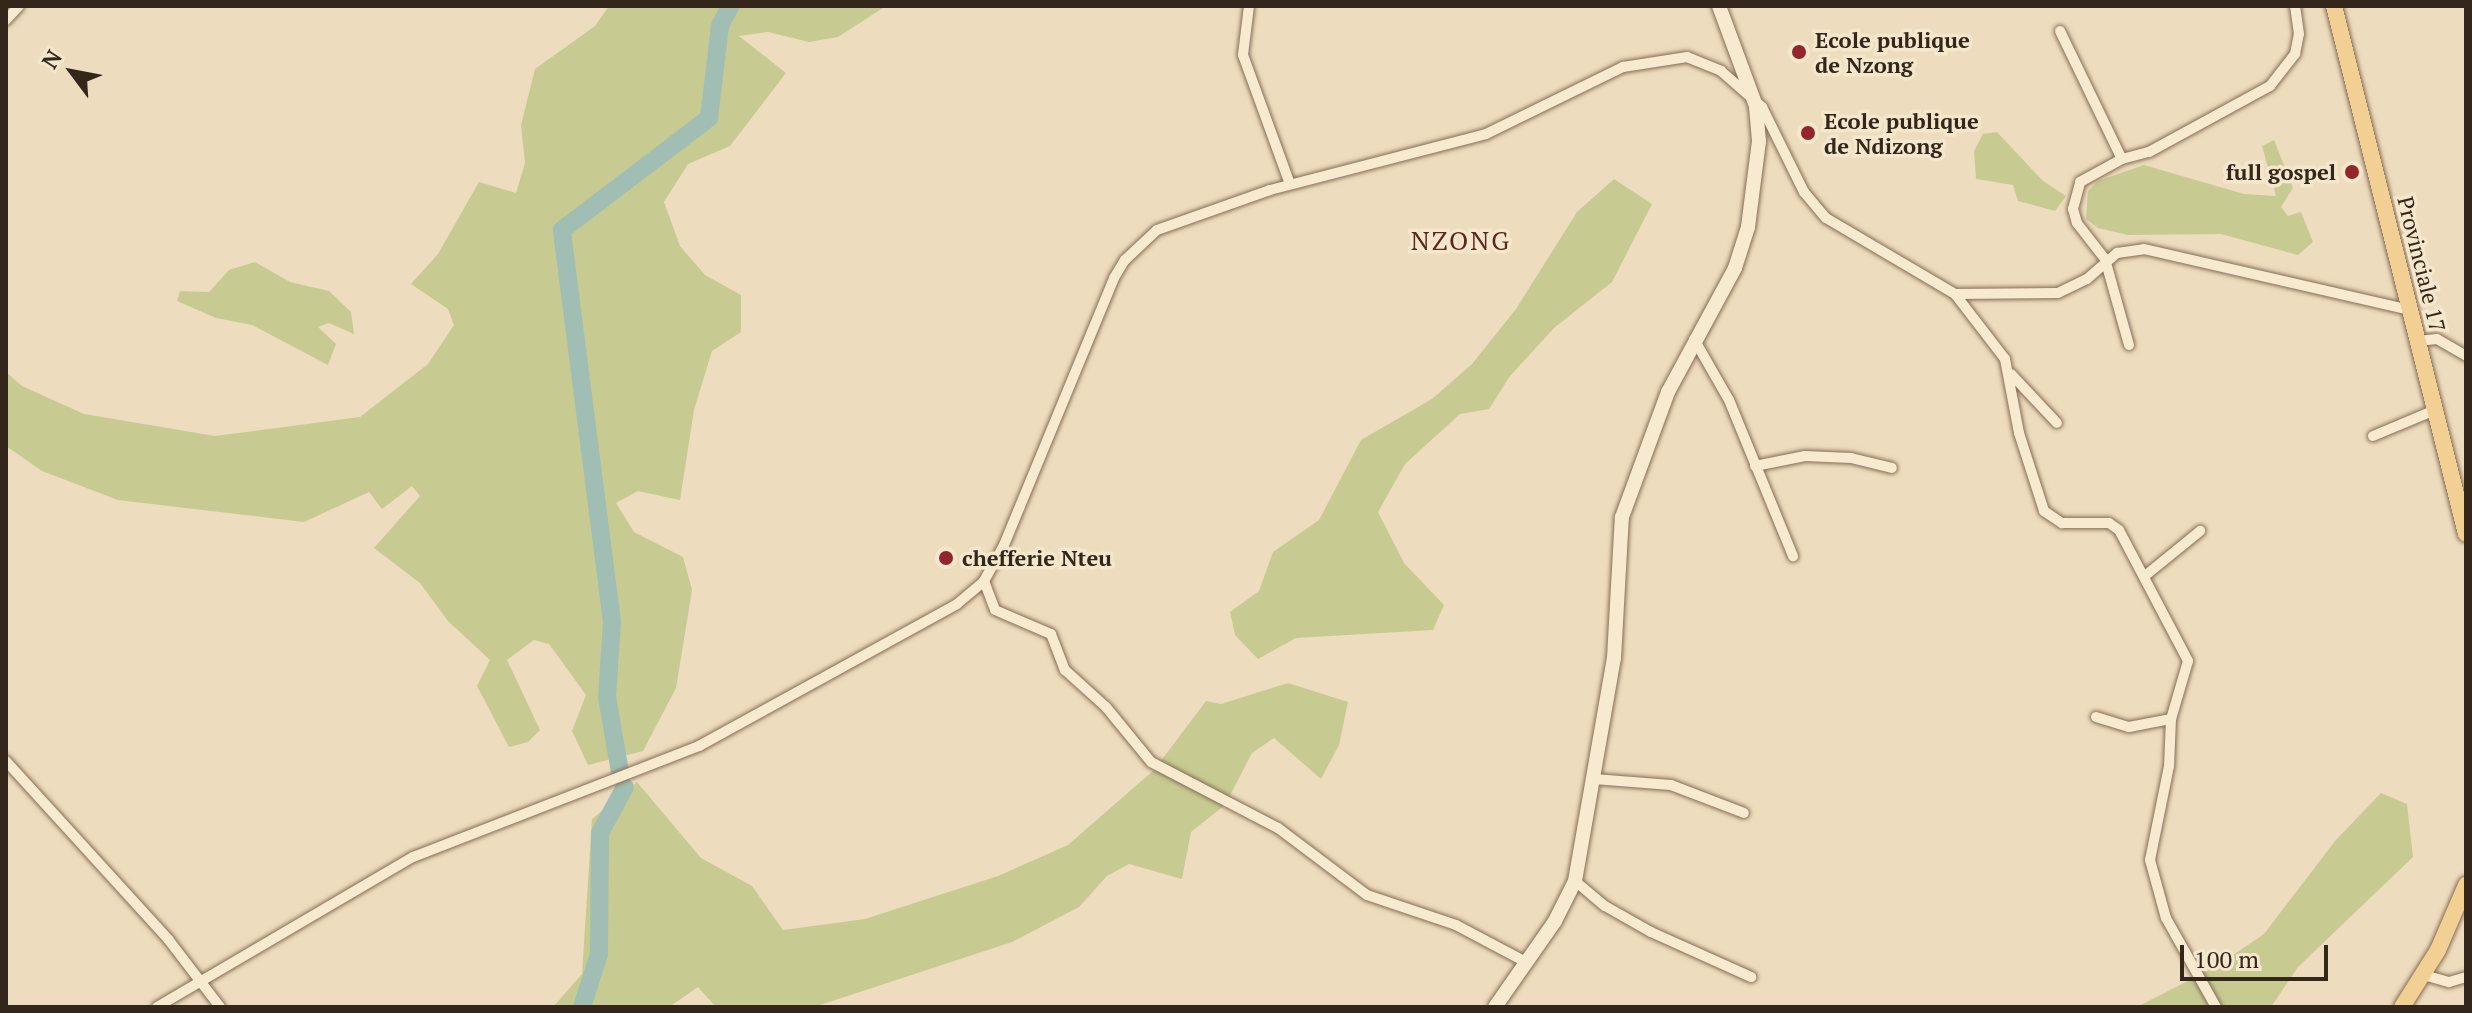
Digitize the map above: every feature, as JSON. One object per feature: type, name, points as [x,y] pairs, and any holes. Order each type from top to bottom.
[{"type":"main road","name":"Provinciale 17","points":[[2334,6],[2466,534]]},
{"type":"main road","points":[[2402,1007],[2424,975],[2466,885]]},
{"type":"street","points":[[6,20],[19,6]]},
{"type":"street","points":[[1249,6],[1243,55],[1290,184]]},
{"type":"street","points":[[1719,6],[1753,95],[1804,192],[1826,218],[1955,294],[1997,344],[2011,374],[2019,433],[2044,511],[2062,523],[2109,523],[2119,530],[2146,575],[2188,661],[2171,719],[2169,766],[2150,860],[2166,918],[2216,1007]]},
{"type":"street","points":[[2129,345],[2105,259],[2077,223],[2075,194],[2090,174],[2122,159],[2149,152],[2270,86],[2295,54],[2299,34],[2295,6]]},
{"type":"street","points":[[2060,31],[2122,159]]},
{"type":"street","points":[[157,1007],[200,978],[413,857],[699,746],[927,623],[984,581],[1125,260],[1157,230],[1179,219],[1290,184],[1486,134],[1586,81],[1656,60],[1705,61],[1753,95],[1759,141],[1748,227],[1735,268],[1668,392],[1622,517],[1614,658],[1575,881],[1495,1007]]},
{"type":"street","points":[[1955,294],[2058,293],[2087,279],[2105,259],[2144,249],[2411,310]]},
{"type":"street","points":[[1694,339],[1729,400],[1793,556]]},
{"type":"street","points":[[2418,341],[2437,339],[2466,356]]},
{"type":"street","points":[[2011,374],[2057,423]]},
{"type":"street","points":[[2373,436],[2435,410]]},
{"type":"street","points":[[1755,466],[1805,456],[1851,458],[1892,468]]},
{"type":"street","points":[[2146,575],[2200,531]]},
{"type":"street","points":[[984,581],[995,610],[1051,634],[1065,670],[1106,707],[1151,762],[1278,828],[1367,895],[1456,925],[1526,962]]},
{"type":"street","points":[[2096,717],[2129,727],[2171,719]]},
{"type":"street","points":[[8,766],[200,978],[220,1007]]},
{"type":"street","points":[[1594,779],[1671,785],[1744,813]]},
{"type":"street","points":[[1575,881],[1605,906],[1651,932],[1751,977]]},
{"type":"street","points":[[2424,975],[2449,982],[2466,977]]},
{"type":"green space","points":[[609,6],[886,6],[838,37],[809,42],[768,32],[739,36],[786,73],[730,146],[688,164],[664,202],[680,246],[705,275],[741,295],[741,332],[712,351],[694,410],[680,500],[638,491],[616,503],[634,532],[683,557],[692,590],[676,688],[643,751],[588,765],[572,731],[586,695],[549,644],[534,640],[507,660],[540,730],[528,742],[509,747],[477,686],[490,660],[448,621],[420,583],[374,548],[420,496],[412,486],[382,509],[369,492],[304,522],[118,500],[42,471],[6,446],[6,372],[22,386],[84,414],[215,436],[360,417],[428,364],[454,325],[448,309],[411,284],[438,254],[479,182],[516,193],[525,163],[521,125],[535,69],[595,26]]},
{"type":"green space","points":[[1997,132],[2043,181],[2066,196],[2055,211],[2018,201],[2013,185],[1976,179],[1974,151],[1983,134]]},
{"type":"green space","points":[[2274,140],[2293,188],[2281,207],[2288,216],[2301,212],[2313,242],[2298,255],[2221,234],[2128,235],[2098,228],[2086,219],[2088,191],[2098,181],[2144,165],[2244,194],[2276,196],[2262,146]]},
{"type":"green space","points":[[1614,179],[1652,204],[1612,282],[1554,328],[1510,376],[1489,409],[1460,414],[1405,464],[1378,512],[1404,563],[1444,605],[1433,630],[1296,638],[1258,659],[1235,635],[1230,612],[1259,591],[1273,552],[1319,520],[1361,440],[1432,399],[1472,364],[1516,309],[1577,212]]},
{"type":"green space","points":[[255,262],[290,282],[329,291],[351,312],[354,334],[329,323],[318,327],[336,344],[328,365],[252,325],[216,318],[177,301],[180,291],[209,292],[229,270]]},
{"type":"green space","points":[[1288,683],[1348,702],[1339,745],[1321,779],[1274,738],[1252,753],[1225,805],[1191,832],[1182,879],[1129,864],[1107,876],[1079,907],[1012,942],[814,1007],[716,1007],[698,987],[669,1007],[553,1007],[582,974],[592,819],[637,782],[701,858],[752,886],[783,930],[865,919],[998,876],[1068,845],[1154,770],[1206,701],[1221,704]]},
{"type":"green space","points":[[2381,793],[2407,804],[2413,857],[2298,967],[2271,1007],[2137,1007],[2217,966],[2264,934],[2335,841]]},
{"type":"waterway","points":[[620,772],[607,697],[612,622],[562,230],[709,118],[720,26],[730,6]]},
{"type":"waterway","points":[[582,1007],[599,954],[600,833],[625,787]]},
{"type":"place","name":"Ecole publique de Nzong","points":[[1799,52]]},
{"type":"place","name":"Ecole publique de Ndizong","points":[[1808,133]]},
{"type":"place","name":"full gospel","points":[[2352,172]]},
{"type":"place","name":"chefferie Nteu","points":[[946,558]]},
{"type":"district","name":"NZONG","points":[[1461,241]]}]
